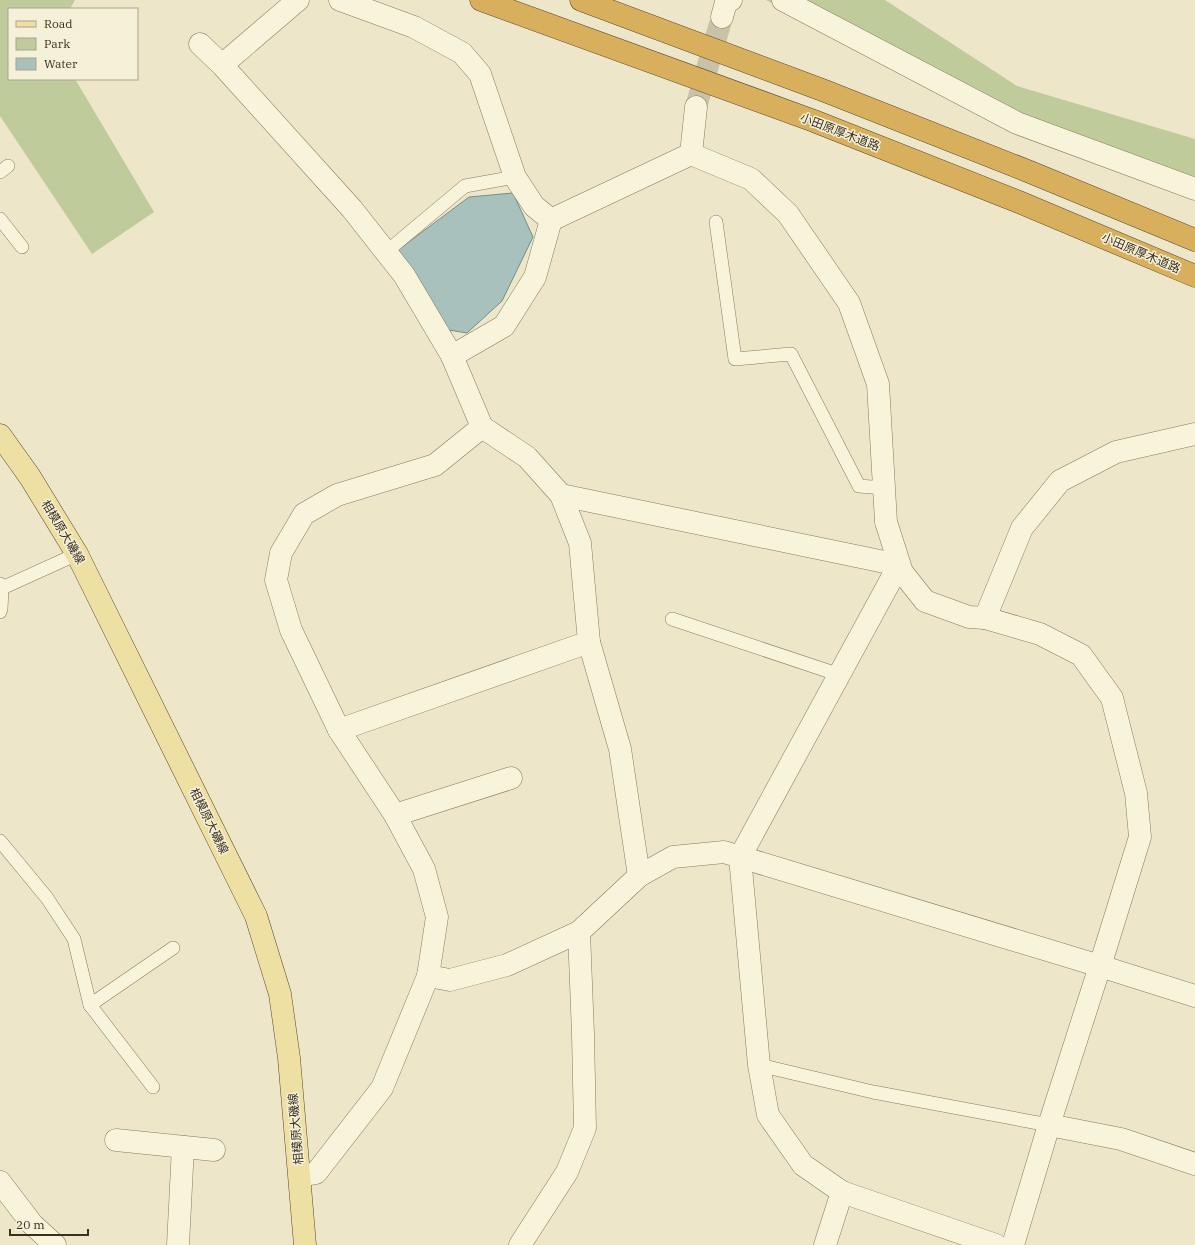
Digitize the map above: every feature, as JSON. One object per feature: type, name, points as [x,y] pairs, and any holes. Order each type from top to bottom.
[{"type":"highway","name":"小田原厚木道路","points":[[481,0],[814,121],[1019,202],[1195,276]]},
{"type":"highway","points":[[581,0],[825,91],[1030,172],[1195,240]]},
{"type":"main road","name":"相模原大磯線","points":[[0,435],[30,477],[77,554],[256,916],[280,994],[289,1058],[305,1245]]},
{"type":"street","points":[[222,66],[298,0]]},
{"type":"street","points":[[340,0],[414,27],[462,53],[480,74],[515,177],[534,206],[551,220]]},
{"type":"street","points":[[783,0],[1016,123],[1195,189]]},
{"type":"street","points":[[200,44],[222,66],[352,209],[404,275],[452,356],[482,427],[526,457],[561,495],[580,543],[590,642],[620,749],[639,876]]},
{"type":"street","points":[[691,154],[696,106]]},
{"type":"street","points":[[452,356],[504,326],[535,277],[551,220],[691,154],[751,179],[788,214],[849,303],[878,384],[886,522],[902,572],[925,601],[969,617],[985,618],[1040,634],[1081,655],[1112,698],[1136,793],[1140,837],[1049,1125],[1013,1245]]},
{"type":"street","points":[[300,1176],[316,1172],[382,1088],[428,976],[437,917],[424,869],[395,815],[339,730],[291,630],[276,580],[281,553],[304,514],[337,495],[435,465],[482,427]]},
{"type":"street","points":[[985,618],[1022,528],[1060,481],[1116,452],[1195,434]]},
{"type":"street","points":[[561,495],[899,566]]},
{"type":"street","points":[[899,566],[740,858],[760,1065],[768,1115],[803,1165],[842,1192],[996,1245]]},
{"type":"street","points":[[339,730],[590,642]]},
{"type":"street","points":[[395,815],[511,778]]},
{"type":"street","points":[[428,976],[450,980],[507,965],[579,932],[639,876],[673,857],[724,852],[1195,996]]},
{"type":"street","points":[[520,1245],[567,1172],[585,1128],[579,932]]},
{"type":"street","points":[[1049,1125],[1121,1139],[1195,1164]]},
{"type":"street","points":[[116,1140],[214,1150]]},
{"type":"street","points":[[178,1245],[183,1147]]},
{"type":"street","points":[[825,1245],[842,1192]]},
{"type":"street","points":[[4,1195],[55,1245]]},
{"type":"lane","points":[[386,252],[465,186],[515,177]]},
{"type":"lane","points":[[0,219],[22,247]]},
{"type":"lane","points":[[716,222],[735,360],[792,354],[859,486],[884,488]]},
{"type":"lane","points":[[0,612],[2,609],[1,586],[77,554]]},
{"type":"lane","points":[[672,619],[840,675]]},
{"type":"lane","points":[[0,841],[47,898],[74,939],[90,1005],[153,1087]]},
{"type":"lane","points":[[90,1005],[173,948]]},
{"type":"lane","points":[[760,1065],[873,1092],[1049,1125]]},
{"type":"green space","points":[[0,0],[75,0],[71,8],[8,8],[8,80],[76,80],[154,212],[92,254],[0,116]]},
{"type":"green space","points":[[766,0],[885,0],[1017,86],[1195,139],[1195,199],[996,124]]},
{"type":"water","points":[[513,193],[533,237],[502,301],[467,333],[449,330],[394,253],[469,197]]},
{"type":"tunnel","points":[[696,107],[722,17]]}]
